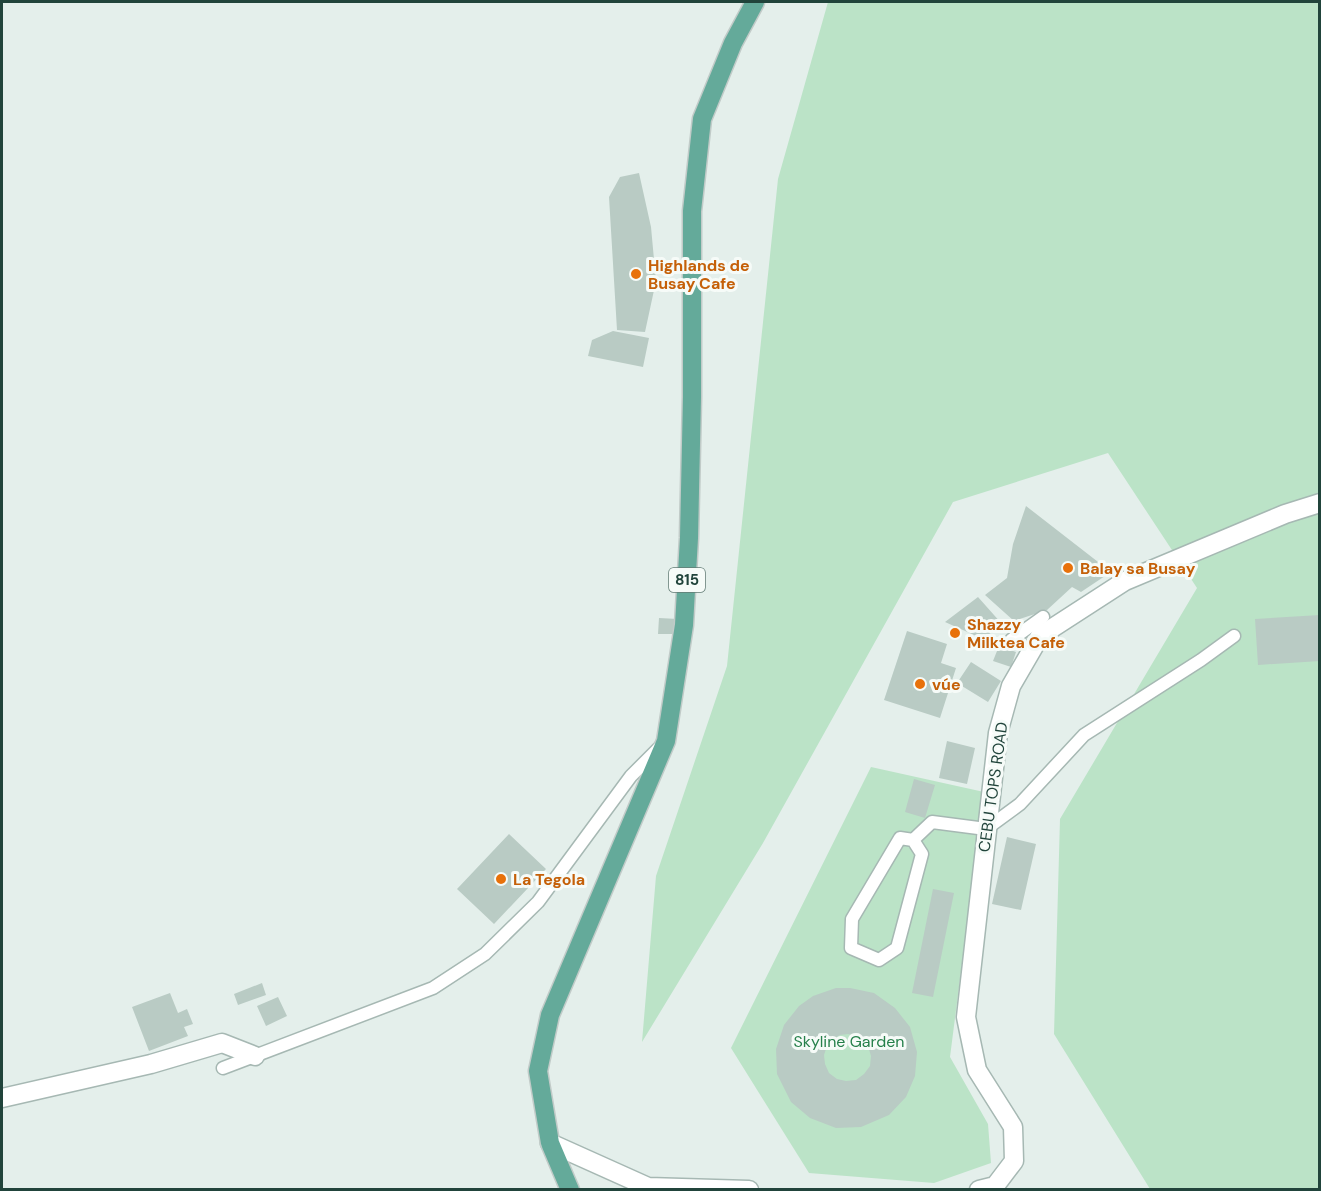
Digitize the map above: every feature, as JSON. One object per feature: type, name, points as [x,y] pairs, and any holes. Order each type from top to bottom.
[{"type":"main road","name":"815","points":[[570,1190],[550,1143],[538,1071],[550,1015],[666,741],[684,625],[689,538],[692,397],[692,212],[702,119],[733,43],[755,2]]},
{"type":"street","name":"CEBU TOPS ROAD","points":[[979,1190],[995,1186],[1014,1161],[1013,1127],[977,1070],[966,1017],[998,733],[1011,686],[1035,632],[1125,580],[1285,514],[1320,503]]},
{"type":"street","points":[[2,1098],[152,1065],[222,1043],[255,1056]]},
{"type":"street","points":[[550,1143],[648,1187],[749,1190]]},
{"type":"lane","points":[[1011,640],[1035,632],[1043,617]]},
{"type":"lane","points":[[913,840],[932,822],[986,829],[1020,804],[1084,735],[1201,660],[1234,636]]},
{"type":"lane","points":[[223,1068],[433,988],[485,954],[538,902],[631,776],[666,741]]},
{"type":"lane","points":[[900,838],[913,840],[922,854],[897,948],[879,960],[851,948],[852,919],[900,838]]},
{"type":"green space","points":[[828,2],[1319,2],[1319,1189],[1150,1189],[1054,1034],[1060,819],[1197,588],[1108,453],[953,502],[763,843],[642,1042],[656,876],[727,666],[778,179]]},
{"type":"green space","name":"Skyline Garden","points":[[871,767],[984,792],[950,1057],[988,1124],[991,1163],[934,1183],[809,1173],[731,1048]]},
{"type":"building","points":[[639,173],[651,227],[656,281],[645,332],[617,330],[609,197],[620,177]]},
{"type":"building","points":[[613,331],[649,338],[643,367],[588,356],[592,340]]},
{"type":"building","points":[[1026,506],[1111,572],[1081,592],[1072,587],[1047,610],[1014,621],[985,595],[1007,578],[1013,544]]},
{"type":"building","points":[[978,597],[1002,624],[983,639],[945,622]]},
{"type":"building","points":[[1320,615],[1320,661],[1258,665],[1255,619]]},
{"type":"building","points":[[659,618],[678,619],[677,634],[658,634]]},
{"type":"building","name":"vúe","points":[[907,631],[947,644],[941,663],[956,668],[940,718],[884,700]]},
{"type":"building","points":[[999,646],[1016,652],[1011,667],[993,661]]},
{"type":"building","points":[[971,662],[1001,681],[988,702],[957,683]]},
{"type":"building","points":[[947,741],[975,748],[967,784],[939,778]]},
{"type":"building","points":[[914,779],[935,785],[925,818],[905,812]]},
{"type":"building","name":"La Tegola","points":[[509,834],[546,869],[494,924],[457,889]]},
{"type":"building","points":[[1007,837],[1036,844],[1021,910],[992,904]]},
{"type":"building","points":[[933,889],[954,893],[933,997],[912,993]]},
{"type":"building","points":[[262,983],[266,995],[238,1005],[234,994]]},
{"type":"building","points":[[836,988],[850,988],[874,993],[895,1008],[910,1027],[917,1052],[915,1076],[906,1097],[889,1115],[861,1127],[836,1128],[810,1118],[791,1102],[777,1074],[776,1049],[784,1025],[799,1006],[813,996]],"holes":[[[840,1035],[856,1036],[868,1046],[871,1056],[870,1066],[856,1080],[837,1079],[829,1073],[825,1064],[824,1055],[827,1046]]]},
{"type":"building","points":[[170,993],[178,1013],[187,1009],[193,1024],[184,1027],[188,1036],[149,1051],[132,1007]]},
{"type":"building","points":[[278,997],[287,1016],[266,1026],[257,1006]]},
{"type":"place","name":"Highlands de Busay Cafe","points":[[636,274]]},
{"type":"place","name":"Balay sa Busay","points":[[1068,568]]},
{"type":"place","name":"Shazzy Milktea Cafe","points":[[955,633]]},
{"type":"place","name":"vúe","points":[[920,684]]},
{"type":"place","name":"La Tegola","points":[[501,879]]}]
